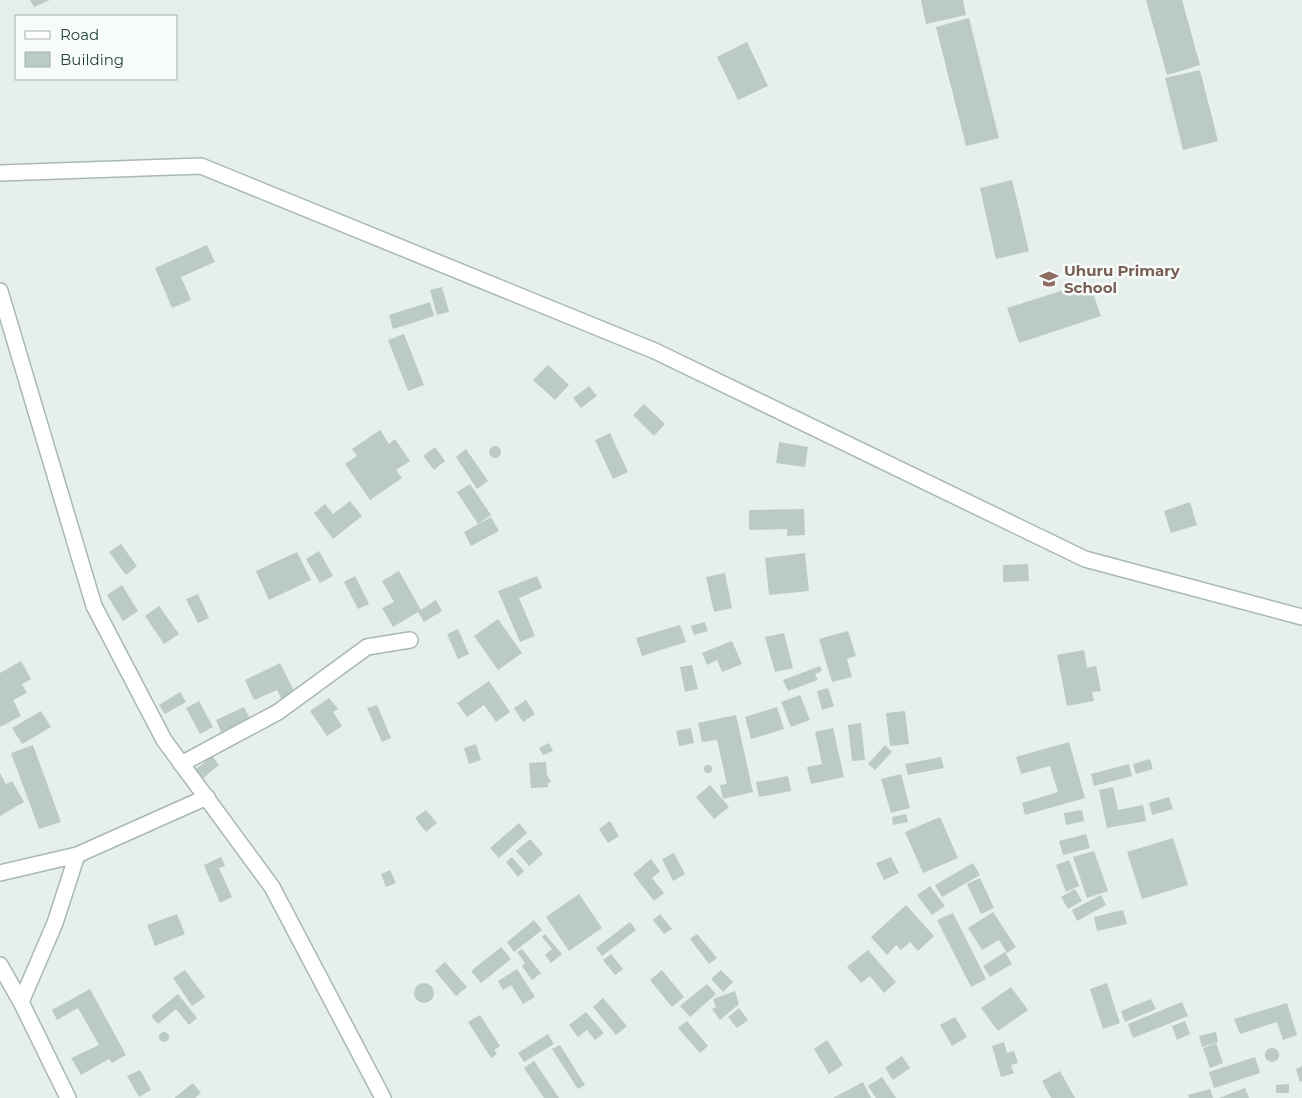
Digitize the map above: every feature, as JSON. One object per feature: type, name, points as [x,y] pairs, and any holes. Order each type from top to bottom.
[{"type":"street","points":[[0,174],[201,166],[655,351],[1084,559],[1302,617]]},
{"type":"street","points":[[0,291],[94,606],[164,740],[272,887],[384,1098]]},
{"type":"street","points":[[181,764],[278,712],[367,647],[410,640]]},
{"type":"street","points":[[0,873],[77,855],[207,797]]},
{"type":"street","points":[[21,1002],[55,923],[77,855]]},
{"type":"street","points":[[0,964],[21,1002],[68,1098]]},
{"type":"building","points":[[30,0],[50,0],[34,7]]},
{"type":"building","points":[[921,0],[963,0],[966,15],[926,24]]},
{"type":"building","points":[[1146,0],[1182,0],[1200,65],[1167,75]]},
{"type":"building","points":[[969,18],[999,138],[966,146],[936,27]]},
{"type":"building","points":[[747,42],[768,86],[738,100],[717,57]]},
{"type":"building","points":[[1200,70],[1218,141],[1183,150],[1165,78]]},
{"type":"building","points":[[1012,180],[1029,251],[996,259],[980,188]]},
{"type":"building","points":[[207,245],[215,262],[181,277],[191,300],[172,308],[155,268]]},
{"type":"building","points":[[1089,282],[1101,316],[1019,343],[1007,308]]},
{"type":"building","points":[[442,287],[449,312],[437,315],[430,290]]},
{"type":"building","points":[[430,302],[434,316],[393,329],[389,315]]},
{"type":"building","points":[[404,334],[424,385],[408,391],[388,340]]},
{"type":"building","points":[[548,365],[569,385],[555,400],[533,380]]},
{"type":"building","points":[[589,386],[597,396],[581,408],[573,398]]},
{"type":"building","points":[[644,404],[665,424],[654,436],[633,415]]},
{"type":"building","points":[[380,430],[389,444],[395,439],[410,461],[396,470],[402,478],[370,500],[345,464],[357,456],[352,449]]},
{"type":"building","points":[[610,433],[628,472],[613,479],[595,440]]},
{"type":"building","points":[[779,442],[808,447],[805,467],[776,463]]},
{"type":"building","points":[[493,446],[497,446],[501,452],[497,458],[493,458],[489,454],[489,450]]},
{"type":"building","points":[[435,447],[445,461],[434,470],[423,456]]},
{"type":"building","points":[[466,449],[488,481],[477,489],[456,457]]},
{"type":"building","points":[[470,484],[491,515],[478,524],[457,492]]},
{"type":"building","points":[[350,501],[362,516],[333,539],[314,513],[325,504],[333,514]]},
{"type":"building","points":[[1190,502],[1197,525],[1171,533],[1164,511]]},
{"type":"building","points":[[804,509],[805,535],[787,536],[787,529],[749,530],[749,510]]},
{"type":"building","points":[[491,517],[499,531],[471,546],[464,532]]},
{"type":"building","points":[[121,544],[137,566],[126,575],[109,552]]},
{"type":"building","points":[[319,551],[333,576],[320,583],[306,559]]},
{"type":"building","points":[[297,552],[311,580],[269,600],[256,571]]},
{"type":"building","points":[[805,553],[809,591],[769,595],[765,558]]},
{"type":"building","points":[[1028,564],[1029,581],[1003,582],[1003,565]]},
{"type":"building","points":[[399,571],[421,610],[436,600],[442,611],[424,622],[418,612],[393,627],[382,608],[394,602],[382,581]]},
{"type":"building","points":[[725,573],[732,608],[714,612],[706,577]]},
{"type":"building","points":[[355,576],[369,604],[358,609],[344,582]]},
{"type":"building","points":[[537,576],[542,588],[519,598],[535,636],[520,642],[498,591]]},
{"type":"building","points":[[122,585],[138,611],[123,621],[107,595]]},
{"type":"building","points":[[198,594],[209,618],[198,623],[186,599]]},
{"type":"building","points":[[159,606],[179,634],[164,644],[145,616]]},
{"type":"building","points":[[498,619],[522,653],[498,670],[474,636]]},
{"type":"building","points":[[705,622],[708,631],[694,635],[691,626]]},
{"type":"building","points":[[680,625],[686,642],[642,656],[636,638]]},
{"type":"building","points":[[458,629],[469,654],[458,659],[447,634]]},
{"type":"building","points":[[848,631],[856,656],[847,659],[852,677],[832,682],[819,639]]},
{"type":"building","points":[[784,633],[793,668],[775,672],[765,637]]},
{"type":"building","points":[[732,641],[742,664],[722,672],[717,660],[707,665],[702,653]]},
{"type":"building","points":[[1084,650],[1087,668],[1096,666],[1101,691],[1092,692],[1094,701],[1067,706],[1057,655]]},
{"type":"building","points":[[21,661],[31,679],[22,684],[27,693],[13,700],[21,716],[0,727],[0,673]]},
{"type":"building","points":[[280,663],[296,695],[283,702],[277,690],[254,700],[245,680]]},
{"type":"building","points":[[692,665],[698,689],[685,692],[680,667]]},
{"type":"building","points":[[820,666],[822,671],[815,674],[818,680],[788,691],[783,680]]},
{"type":"building","points":[[489,681],[510,712],[496,722],[484,705],[467,717],[457,703]]},
{"type":"building","points":[[828,688],[834,706],[822,710],[817,691]]},
{"type":"building","points":[[180,692],[186,702],[165,714],[159,705]]},
{"type":"building","points":[[800,695],[810,720],[791,727],[781,702]]},
{"type":"building","points":[[329,698],[338,709],[333,712],[342,726],[327,736],[310,711]]},
{"type":"building","points":[[526,700],[535,714],[523,722],[514,708]]},
{"type":"building","points":[[199,701],[213,727],[200,734],[186,708]]},
{"type":"building","points":[[377,705],[391,738],[382,742],[367,708]]},
{"type":"building","points":[[244,707],[250,719],[221,732],[216,720]]},
{"type":"building","points":[[777,707],[784,729],[751,739],[745,717]]},
{"type":"building","points":[[41,711],[51,727],[22,744],[12,728]]},
{"type":"building","points":[[905,711],[909,744],[890,746],[886,713]]},
{"type":"building","points":[[736,715],[753,792],[723,799],[720,785],[727,784],[717,740],[702,742],[698,723]]},
{"type":"building","points":[[861,723],[865,760],[852,761],[848,725]]},
{"type":"building","points":[[691,728],[694,743],[679,746],[676,731]]},
{"type":"building","points":[[833,728],[844,777],[811,784],[807,767],[822,764],[815,732]]},
{"type":"building","points":[[1069,742],[1085,798],[1025,815],[1022,803],[1058,792],[1050,766],[1021,774],[1016,757]]},
{"type":"building","points":[[549,743],[553,751],[543,755],[539,748]]},
{"type":"building","points":[[476,744],[481,760],[469,764],[464,748]]},
{"type":"building","points":[[33,745],[61,822],[39,829],[11,753]]},
{"type":"building","points":[[885,745],[892,752],[875,770],[868,764]]},
{"type":"building","points":[[212,756],[219,765],[202,779],[195,770]]},
{"type":"building","points":[[941,757],[944,768],[908,775],[905,764]]},
{"type":"building","points":[[1150,759],[1153,769],[1136,774],[1133,764]]},
{"type":"building","points":[[546,762],[547,775],[551,782],[548,783],[548,787],[531,788],[529,763]]},
{"type":"building","points":[[1129,764],[1132,776],[1094,786],[1091,774]]},
{"type":"building","points":[[708,765],[712,769],[708,773],[704,769]]},
{"type":"building","points":[[0,773],[6,784],[12,781],[24,802],[0,816]]},
{"type":"building","points":[[901,774],[910,808],[891,813],[881,779]]},
{"type":"building","points":[[788,776],[791,791],[759,797],[756,782]]},
{"type":"building","points":[[710,785],[729,807],[714,819],[696,797]]},
{"type":"building","points":[[1113,787],[1118,810],[1143,805],[1146,821],[1107,828],[1099,790]]},
{"type":"building","points":[[1169,797],[1173,809],[1152,815],[1149,803]]},
{"type":"building","points":[[426,810],[437,823],[426,832],[415,818]]},
{"type":"building","points":[[1082,810],[1084,821],[1066,825],[1064,813]]},
{"type":"building","points":[[906,814],[908,822],[893,825],[892,817]]},
{"type":"building","points":[[940,817],[958,858],[923,873],[905,832]]},
{"type":"building","points":[[610,821],[619,836],[608,843],[599,829]]},
{"type":"building","points":[[519,823],[527,833],[499,858],[490,848]]},
{"type":"building","points":[[1086,834],[1090,848],[1063,855],[1059,841]]},
{"type":"building","points":[[1173,838],[1188,885],[1142,899],[1127,852]]},
{"type":"building","points":[[530,839],[543,854],[529,866],[516,851]]},
{"type":"building","points":[[1094,851],[1108,891],[1087,898],[1073,857]]},
{"type":"building","points":[[674,853],[685,874],[673,881],[662,859]]},
{"type":"building","points":[[221,857],[225,866],[219,868],[232,897],[220,903],[204,865]]},
{"type":"building","points":[[512,857],[524,871],[518,877],[506,862]]},
{"type":"building","points":[[891,857],[899,873],[884,880],[876,863]]},
{"type":"building","points":[[651,859],[660,871],[652,878],[664,893],[654,901],[633,874]]},
{"type":"building","points":[[1069,860],[1079,886],[1066,892],[1056,865]]},
{"type":"building","points":[[973,863],[980,875],[942,897],[935,885]]},
{"type":"building","points":[[390,870],[396,883],[386,887],[381,874]]},
{"type":"building","points":[[980,878],[994,908],[981,914],[967,884]]},
{"type":"building","points":[[930,886],[945,906],[932,915],[917,895]]},
{"type":"building","points":[[1075,889],[1082,901],[1068,909],[1061,897]]},
{"type":"building","points":[[579,894],[602,928],[569,951],[546,917]]},
{"type":"building","points":[[1101,895],[1106,905],[1077,921],[1072,910]]},
{"type":"building","points":[[906,905],[934,936],[918,951],[910,942],[901,950],[896,945],[887,955],[871,937]]},
{"type":"building","points":[[1123,910],[1127,924],[1097,931],[1094,917]]},
{"type":"building","points":[[993,912],[1016,947],[1007,953],[999,940],[982,950],[968,928]]},
{"type":"building","points":[[953,913],[986,979],[971,987],[937,920]]},
{"type":"building","points":[[177,914],[185,934],[155,946],[147,925]]},
{"type":"building","points":[[660,914],[672,929],[664,934],[653,920]]},
{"type":"building","points":[[534,920],[542,930],[514,952],[507,942]]},
{"type":"building","points":[[630,922],[636,930],[602,956],[596,948]]},
{"type":"building","points":[[545,934],[562,954],[551,963],[545,955],[552,949],[542,937]]},
{"type":"building","points":[[697,934],[717,958],[709,964],[690,939]]},
{"type":"building","points":[[501,947],[511,959],[481,983],[471,971]]},
{"type":"building","points":[[522,949],[541,973],[532,980],[522,966],[525,963],[517,952]]},
{"type":"building","points":[[868,950],[896,982],[884,993],[870,976],[861,983],[847,967]]},
{"type":"building","points":[[1005,952],[1012,964],[990,977],[983,966]]},
{"type":"building","points":[[611,954],[623,969],[615,975],[603,960]]},
{"type":"building","points":[[445,962],[467,987],[456,996],[435,971]]},
{"type":"building","points":[[517,969],[535,997],[523,1004],[511,985],[503,990],[498,981]]},
{"type":"building","points":[[185,970],[205,997],[192,1006],[173,978]]},
{"type":"building","points":[[662,970],[684,997],[672,1007],[650,980]]},
{"type":"building","points":[[721,970],[733,982],[723,992],[711,979]]},
{"type":"building","points":[[424,983],[431,986],[434,993],[431,1000],[424,1003],[417,1000],[414,993],[417,986]]},
{"type":"building","points":[[1107,983],[1120,1023],[1103,1029],[1090,989]]},
{"type":"building","points":[[707,984],[716,994],[690,1017],[680,1006]]},
{"type":"building","points":[[1011,987],[1028,1010],[998,1031],[981,1008]]},
{"type":"building","points":[[90,989],[126,1055],[112,1063],[109,1059],[81,1075],[71,1058],[99,1045],[78,1008],[57,1020],[52,1010]]},
{"type":"building","points":[[735,991],[739,1004],[720,1020],[712,1009],[716,1007],[713,999]]},
{"type":"building","points":[[178,994],[197,1018],[189,1025],[176,1009],[158,1024],[151,1016]]},
{"type":"building","points":[[603,998],[627,1026],[616,1035],[593,1007]]},
{"type":"building","points":[[1151,999],[1156,1009],[1125,1022],[1121,1011]]},
{"type":"building","points":[[1182,1002],[1188,1016],[1133,1038],[1128,1024]]},
{"type":"building","points":[[1287,1003],[1297,1035],[1283,1040],[1277,1022],[1240,1034],[1234,1019]]},
{"type":"building","points":[[739,1008],[748,1020],[737,1028],[728,1017]]},
{"type":"building","points":[[586,1012],[604,1033],[595,1040],[587,1030],[578,1037],[569,1025]]},
{"type":"building","points":[[480,1015],[500,1046],[494,1050],[497,1054],[491,1058],[468,1022]]},
{"type":"building","points":[[955,1017],[967,1037],[952,1046],[940,1025]]},
{"type":"building","points":[[687,1021],[708,1046],[700,1053],[678,1028]]},
{"type":"building","points":[[1185,1021],[1190,1034],[1177,1040],[1172,1026]]},
{"type":"building","points":[[162,1032],[166,1032],[169,1037],[168,1041],[162,1042],[159,1039],[159,1035]]},
{"type":"building","points":[[1216,1032],[1218,1042],[1202,1047],[1199,1036]]},
{"type":"building","points":[[548,1034],[554,1044],[524,1062],[518,1053]]},
{"type":"building","points":[[827,1040],[843,1065],[829,1074],[814,1049]]},
{"type":"building","points":[[1004,1042],[1007,1053],[1014,1051],[1018,1063],[1011,1065],[1014,1073],[1001,1077],[992,1046]]},
{"type":"building","points":[[1216,1043],[1223,1063],[1210,1068],[1203,1048]]},
{"type":"building","points":[[560,1045],[585,1085],[578,1089],[552,1049]]},
{"type":"building","points":[[1272,1048],[1277,1050],[1279,1055],[1277,1060],[1272,1062],[1267,1060],[1265,1055],[1267,1050]]},
{"type":"building","points":[[902,1056],[910,1068],[893,1080],[885,1068]]},
{"type":"building","points":[[1255,1057],[1260,1073],[1214,1088],[1209,1072]]},
{"type":"building","points":[[534,1061],[559,1098],[544,1098],[524,1068]]},
{"type":"building","points":[[1302,1066],[1302,1081],[1300,1082],[1296,1069]]},
{"type":"building","points":[[140,1070],[151,1090],[139,1097],[127,1076]]},
{"type":"building","points":[[1060,1071],[1075,1098],[1051,1098],[1042,1081]]},
{"type":"building","points":[[882,1077],[896,1098],[876,1098],[868,1086]]},
{"type":"building","points":[[863,1082],[871,1098],[833,1098]]},
{"type":"building","points":[[193,1083],[201,1093],[195,1098],[174,1098]]},
{"type":"building","points":[[1289,1084],[1289,1093],[1276,1093],[1276,1085]]},
{"type":"building","points":[[1245,1088],[1249,1098],[1219,1098]]},
{"type":"building","points":[[1210,1089],[1213,1098],[1189,1098],[1188,1095]]},
{"type":"place","name":"Uhuru Primary School","points":[[1049,279]]}]
